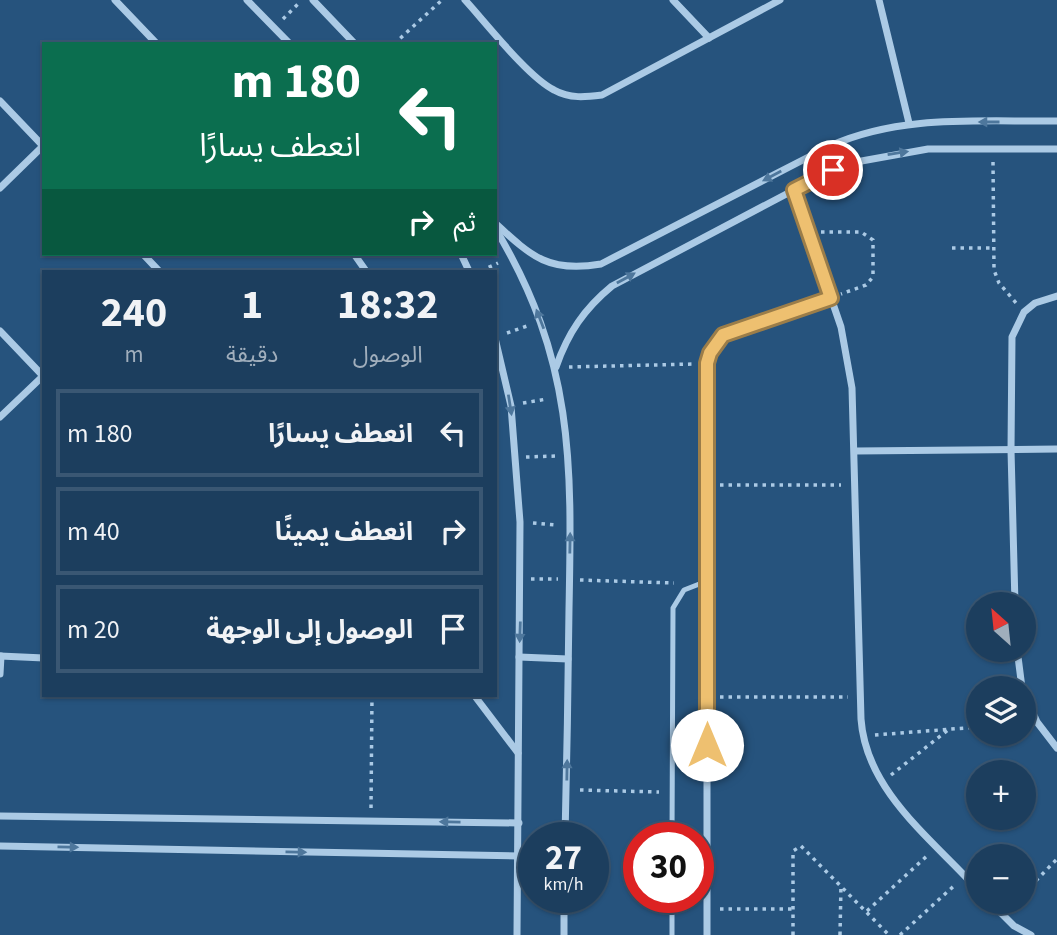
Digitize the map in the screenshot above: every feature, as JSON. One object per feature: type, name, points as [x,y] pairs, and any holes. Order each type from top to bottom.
[{"type":"street","points":[[115,0],[155,42]]},
{"type":"street","points":[[247,0],[288,42]]},
{"type":"street","points":[[313,0],[353,42]]},
{"type":"street","points":[[465,0],[534,74],[553,90],[577,98],[602,95],[780,0]]},
{"type":"street","points":[[673,0],[709,38]]},
{"type":"street","points":[[879,0],[909,124]]},
{"type":"street","points":[[0,101],[42,145]]},
{"type":"street","points":[[497,225],[521,248],[539,260],[559,266],[601,264],[830,146],[868,131],[909,124],[1057,121]]},
{"type":"street","points":[[0,188],[42,147]]},
{"type":"street","points":[[556,368],[577,322],[593,302],[612,286],[833,170],[880,156],[928,149],[1057,149]]},
{"type":"street","points":[[794,190],[831,298],[848,358],[856,451],[862,736],[869,761],[881,783],[965,876]]},
{"type":"street","points":[[497,231],[512,256],[542,322],[563,397],[569,455],[571,526],[565,822]]},
{"type":"street","points":[[145,256],[158,270]]},
{"type":"street","points":[[1015,592],[1011,450],[1012,337],[1024,312],[1034,303],[1057,296]]},
{"type":"street","points":[[707,822],[707,363],[710,353],[723,335],[831,298]]},
{"type":"street","points":[[0,331],[42,376]]},
{"type":"street","points":[[497,346],[511,406],[520,522],[522,579],[519,822]]},
{"type":"street","points":[[0,417],[42,378]]},
{"type":"street","points":[[856,451],[1057,449]]},
{"type":"street","points":[[0,674],[1,656],[42,658]]},
{"type":"street","points":[[519,657],[568,659]]},
{"type":"street","points":[[475,697],[518,754]]},
{"type":"street","points":[[1036,720],[1057,748]]},
{"type":"street","points":[[0,816],[518,823]]},
{"type":"street","points":[[0,846],[518,856]]},
{"type":"street","points":[[517,935],[518,896]]},
{"type":"street","points":[[564,913],[564,935]]},
{"type":"street","points":[[707,913],[707,935]]},
{"type":"street","points":[[1002,914],[1014,926],[1031,935]]},
{"type":"lane","points":[[672,822],[673,608],[684,590],[707,581]]},
{"type":"lane","points":[[672,913],[672,935]]},
{"type":"path","points":[[274,27],[302,0]]},
{"type":"path","points":[[396,42],[442,0]]},
{"type":"path","points":[[993,150],[996,276],[1024,312]]},
{"type":"path","points":[[809,232],[861,232],[873,240],[874,272],[870,281],[831,298]]},
{"type":"path","points":[[952,248],[994,248]]},
{"type":"path","points":[[483,270],[512,256]]},
{"type":"path","points":[[497,336],[542,322]]},
{"type":"path","points":[[556,368],[707,363]]},
{"type":"path","points":[[511,406],[563,397]]},
{"type":"path","points":[[516,457],[569,455]]},
{"type":"path","points":[[707,485],[857,485]]},
{"type":"path","points":[[520,522],[571,526]]},
{"type":"path","points":[[522,579],[671,582],[684,590]]},
{"type":"path","points":[[707,698],[861,696]]},
{"type":"path","points":[[371,821],[372,697]]},
{"type":"path","points":[[862,736],[966,728]]},
{"type":"path","points":[[881,783],[949,729]]},
{"type":"path","points":[[566,790],[672,792]]},
{"type":"path","points":[[793,935],[793,851],[798,846],[804,847],[889,935]]},
{"type":"path","points":[[866,912],[938,846]]},
{"type":"path","points":[[1036,881],[1057,859]]},
{"type":"path","points":[[900,935],[965,876]]},
{"type":"path","points":[[840,935],[841,885]]},
{"type":"path","points":[[714,909],[793,909]]},
{"type":"route","points":[[707,745],[707,363],[715,343],[723,335],[831,298],[794,190],[833,170]]}]
